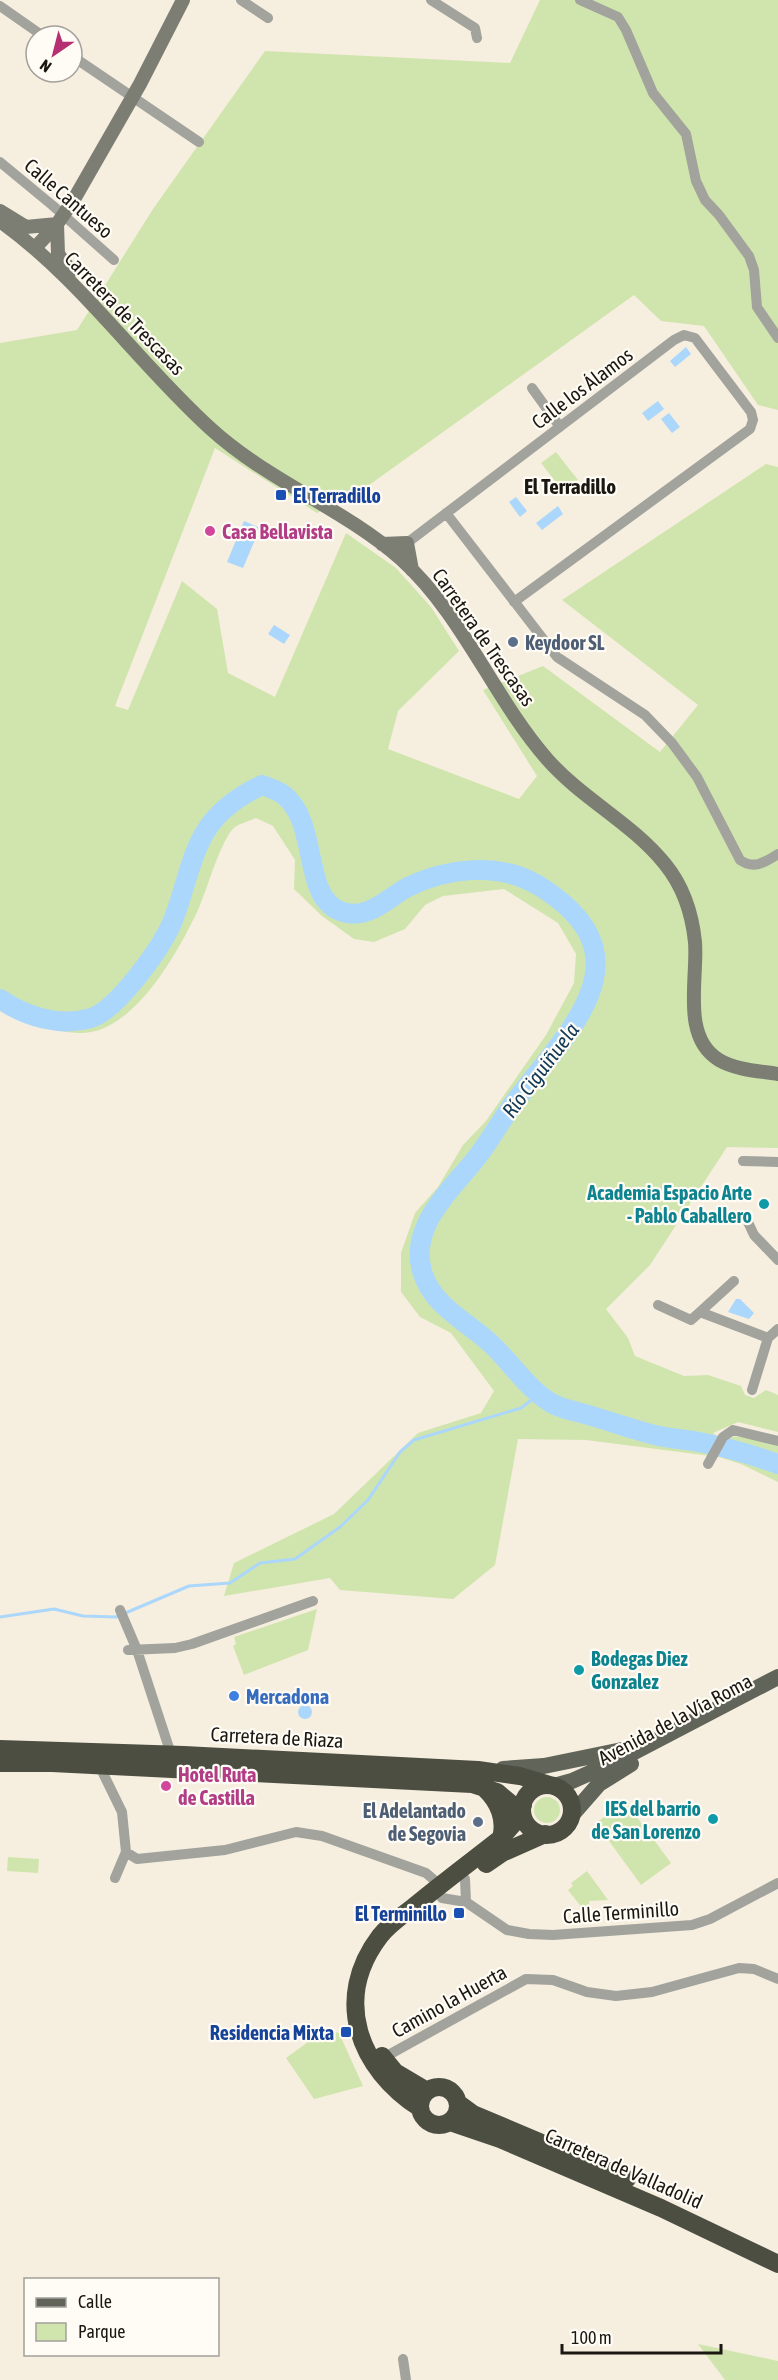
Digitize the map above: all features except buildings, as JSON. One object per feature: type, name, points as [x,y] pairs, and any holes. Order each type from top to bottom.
[{"type":"highway","name":"Carretera de Riaza","points":[[0,1749],[171,1754],[477,1777],[522,1810]]},
{"type":"highway","name":"Carretera de Riaza","points":[[0,1763],[477,1777],[520,1776],[552,1786]]},
{"type":"highway","points":[[477,1777],[497,1803],[502,1818],[501,1838]]},
{"type":"highway","points":[[420,2108],[388,2082],[374,2065],[357,2029],[355,1997],[366,1957],[381,1935],[441,1892],[465,1879],[502,1852],[562,1829],[571,1816],[568,1798],[552,1786],[531,1791],[522,1810],[501,1838],[441,1892],[390,1941],[373,1970],[366,2010],[373,2039],[383,2058],[395,2072],[427,2091]]},
{"type":"highway","points":[[522,1810],[530,1827],[545,1834]]},
{"type":"highway","points":[[437,2087],[448,2089],[458,2103],[456,2114],[450,2122],[431,2123],[422,2115],[420,2108],[427,2091],[437,2087]]},
{"type":"highway","name":"Carretera de Valladolid","points":[[458,2103],[473,2114],[640,2185],[778,2251]]},
{"type":"highway","name":"Carretera de Valladolid","points":[[450,2122],[500,2139],[662,2208],[778,2264]]},
{"type":"main road","name":"Avenida de la Vía Roma","points":[[552,1786],[586,1775],[778,1677]]},
{"type":"main road","name":"Avenida de la Vía Roma","points":[[571,1816],[595,1788],[619,1771],[778,1688]]},
{"type":"main road","name":"Avenida de la Vía Roma","points":[[477,1777],[544,1766],[644,1745]]},
{"type":"street","points":[[35,248],[60,219],[132,98],[183,0]]},
{"type":"street","points":[[241,0],[268,18]]},
{"type":"street","points":[[431,0],[475,28],[477,38]]},
{"type":"street","points":[[580,0],[618,17],[626,30],[653,93],[686,134],[696,181],[705,200],[720,215],[749,256],[754,270],[757,307],[778,338]]},
{"type":"street","points":[[0,6],[26,24]]},
{"type":"street","points":[[84,64],[199,142]]},
{"type":"street","name":"Calle Cantueso","points":[[0,162],[60,219],[114,260]]},
{"type":"street","points":[[0,211],[26,227],[60,219]]},
{"type":"street","points":[[60,219],[59,257],[83,284],[92,305]]},
{"type":"street","name":"Carretera de Trescasas","points":[[0,221],[35,248],[191,410],[228,443],[382,544],[412,570],[452,619],[545,757],[565,777],[644,841],[673,874],[684,894],[693,928],[696,1025],[706,1049],[728,1065],[778,1074]]},
{"type":"street","name":"Calle los Álamos","points":[[407,543],[674,340],[684,335],[698,342],[751,412],[753,420],[751,427],[514,602]]},
{"type":"street","points":[[532,388],[560,427]]},
{"type":"street","points":[[446,513],[557,657],[645,715],[672,743],[697,777],[740,860],[748,865],[758,865],[778,854]]},
{"type":"street","points":[[382,544],[407,543],[412,570]]},
{"type":"street","points":[[743,1161],[778,1162]]},
{"type":"street","points":[[747,1220],[754,1235],[778,1260]]},
{"type":"street","points":[[658,1305],[691,1320],[734,1281]]},
{"type":"street","points":[[700,1312],[768,1338]]},
{"type":"street","points":[[752,1390],[768,1338],[778,1329]]},
{"type":"street","points":[[710,1460],[723,1437],[733,1430],[778,1441]]},
{"type":"street","points":[[133,1650],[192,1644],[313,1601]]},
{"type":"street","points":[[120,1610],[171,1754]]},
{"type":"street","points":[[99,1765],[122,1812],[126,1852],[115,1878]]},
{"type":"street","points":[[126,1852],[137,1859],[160,1858],[225,1850],[282,1834],[312,1833],[429,1874],[441,1892]]},
{"type":"street","points":[[465,1879],[466,1902]]},
{"type":"street","name":"Calle Terminillo","points":[[441,1892],[466,1902],[507,1930],[553,1935],[692,1925],[710,1919],[778,1883]]},
{"type":"street","name":"Camino la Huerta","points":[[383,2058],[526,1979],[553,1980],[600,1995],[616,1996],[652,1992],[739,1968],[754,1969],[778,1979]]},
{"type":"street","points":[[403,2360],[406,2380]]},
{"type":"green space","points":[[540,0],[778,0],[778,410],[758,405],[704,326],[661,321],[634,295],[351,498],[317,513],[215,448],[115,706],[128,710],[182,581],[217,609],[228,673],[275,697],[346,533],[396,568],[431,607],[459,651],[398,711],[388,749],[519,799],[537,776],[483,690],[543,666],[660,752],[698,705],[562,600],[766,464],[778,467],[778,1148],[727,1147],[650,1265],[606,1309],[628,1338],[635,1356],[684,1376],[708,1375],[741,1386],[745,1395],[754,1398],[766,1390],[778,1395],[778,1432],[738,1422],[713,1433],[723,1441],[728,1438],[742,1437],[778,1446],[778,1482],[741,1464],[719,1457],[586,1440],[518,1439],[495,1565],[453,1599],[340,1590],[330,1578],[224,1596],[234,1563],[334,1514],[418,1433],[481,1413],[494,1391],[451,1333],[420,1317],[401,1292],[401,1253],[415,1213],[438,1187],[463,1145],[486,1121],[546,1035],[574,983],[576,954],[558,923],[504,889],[443,896],[425,905],[405,929],[374,942],[354,939],[322,916],[294,889],[295,860],[273,826],[256,818],[235,827],[230,833],[219,854],[198,910],[179,947],[151,988],[118,1021],[99,1030],[79,1033],[38,1026],[0,1010],[0,343],[77,330],[153,209],[265,51],[510,63]]},
{"type":"green space","points":[[556,452],[578,480],[563,491],[541,463]]},
{"type":"green space","points":[[317,1609],[308,1650],[244,1675],[233,1646],[236,1644],[234,1637]]},
{"type":"green space","points":[[547,1797],[556,1801],[560,1810],[556,1819],[547,1823],[538,1819],[534,1810],[538,1801]]},
{"type":"green space","points":[[625,1801],[671,1863],[641,1885],[596,1823]]},
{"type":"green space","points":[[8,1857],[39,1859],[38,1873],[7,1871]]},
{"type":"green space","points":[[587,1871],[608,1900],[589,1901],[590,1913],[587,1914],[568,1890],[573,1886],[571,1883]]},
{"type":"green space","points":[[326,2029],[339,2033],[363,2086],[314,2099],[286,2058]]},
{"type":"green space","points":[[698,2344],[778,2361],[778,2380],[725,2380]]},
{"type":"water","points":[[686,347],[691,354],[675,367],[670,361]]},
{"type":"water","points":[[658,401],[664,409],[648,421],[642,413]]},
{"type":"water","points":[[669,413],[680,427],[672,433],[661,419]]},
{"type":"water","points":[[516,497],[527,511],[520,517],[509,502]]},
{"type":"water","points":[[558,506],[563,514],[542,530],[536,523]]},
{"type":"water","points":[[244,521],[260,528],[243,568],[227,562]]},
{"type":"water","points":[[274,625],[290,635],[284,644],[268,634]]},
{"type":"water","points":[[736,1299],[740,1299],[754,1313],[749,1319],[728,1312]]},
{"type":"water","points":[[302,1705],[308,1705],[312,1712],[308,1719],[302,1719],[298,1715],[298,1709]]},
{"type":"waterway","name":"Río Ciguiñuela","points":[[0,999],[21,1011],[55,1021],[79,1021],[101,1013],[137,978],[165,936],[175,914],[194,856],[209,826],[229,805],[262,785],[283,794],[296,809],[303,824],[320,891],[328,903],[340,911],[350,914],[368,911],[408,887],[439,875],[455,872],[489,870],[521,877],[536,884],[570,910],[589,935],[596,961],[592,988],[580,1014],[562,1041],[513,1104],[476,1159],[440,1201],[432,1214],[421,1241],[422,1271],[427,1283],[433,1294],[450,1312],[490,1343],[528,1384],[553,1404],[648,1433],[719,1446],[778,1464]]},
{"type":"waterway","points":[[0,1617],[54,1609],[83,1616],[116,1617],[189,1586],[230,1583],[260,1563],[295,1559],[340,1527],[368,1500],[400,1452],[414,1440],[521,1408],[538,1395]]},
{"type":"place","name":"El Terradillo","points":[[281,495]]},
{"type":"place","name":"Casa Bellavista","points":[[210,531]]},
{"type":"place","name":"Keydoor SL","points":[[513,642]]},
{"type":"place","name":"Academia Espacio Arte - Pablo Caballero","points":[[764,1204]]},
{"type":"place","name":"Bodegas Diez Gonzalez","points":[[579,1670]]},
{"type":"place","name":"Mercadona","points":[[234,1696]]},
{"type":"place","name":"Hotel Ruta de Castilla","points":[[166,1786]]},
{"type":"place","name":"IES del barrio de San Lorenzo","points":[[713,1819]]},
{"type":"place","name":"El Adelantado de Segovia","points":[[478,1822]]},
{"type":"place","name":"El Terminillo","points":[[459,1913]]},
{"type":"place","name":"Residencia Mixta","points":[[346,2032]]},
{"type":"district","name":"El Terradillo","points":[[570,486]]}]
